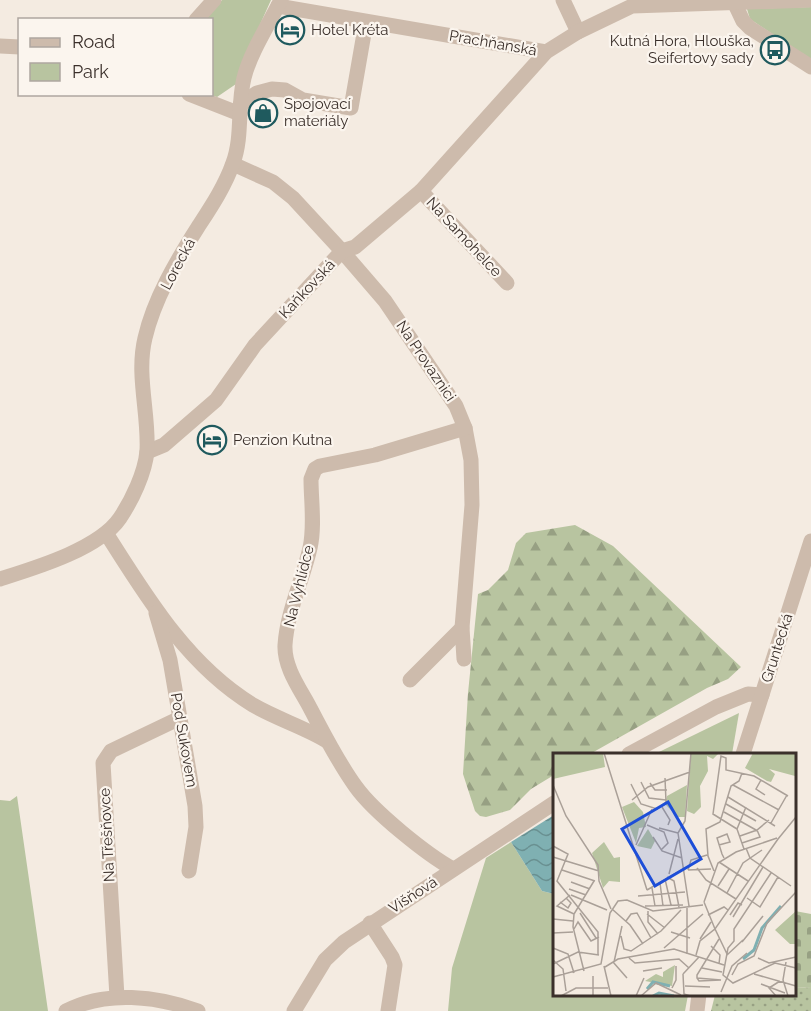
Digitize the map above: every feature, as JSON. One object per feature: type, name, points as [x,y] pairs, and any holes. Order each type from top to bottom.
[{"type":"street","points":[[198,18],[214,0]]},
{"type":"street","points":[[563,0],[578,32]]},
{"type":"street","name":"Prachňanská","points":[[280,3],[366,22],[546,52],[622,5],[811,0]]},
{"type":"street","points":[[734,1],[743,21],[750,28],[811,67]]},
{"type":"street","name":"Lorecká","points":[[106,533],[118,521],[126,508],[142,471],[147,452],[142,386],[145,337],[165,286],[233,164],[237,150],[240,110],[247,68],[280,3]]},
{"type":"street","points":[[195,96],[240,110],[257,93],[272,89],[285,90],[303,100],[351,108],[366,22]]},
{"type":"street","points":[[0,46],[18,47]]},
{"type":"street","name":"Kaňkovská","points":[[147,452],[164,445],[216,400],[255,345],[342,251],[355,247],[421,191],[546,52]]},
{"type":"street","name":"Na Provaznici","points":[[233,164],[273,182],[293,198],[342,251],[385,302],[456,406],[465,428],[471,460],[472,505],[462,628],[464,659]]},
{"type":"street","name":"Na Samohelce","points":[[421,191],[507,283]]},
{"type":"street","name":"Na Vyhlídce","points":[[453,869],[428,852],[373,806],[357,788],[327,741],[289,667],[285,647],[287,631],[311,544],[312,473],[321,466],[375,455],[465,428]]},
{"type":"street","points":[[0,579],[52,563],[106,533]]},
{"type":"street","name":"Pod Sukovem","points":[[106,533],[155,610],[211,673],[255,706],[327,741]]},
{"type":"street","name":"Gruntecká","points":[[743,753],[811,541]]},
{"type":"street","name":"Pod Sukovem","points":[[155,610],[170,660],[195,806],[196,827],[189,870]]},
{"type":"street","points":[[410,680],[462,628]]},
{"type":"street","points":[[631,753],[716,707],[748,694],[762,695]]},
{"type":"street","points":[[290,722],[308,703]]},
{"type":"street","name":"Na Třešňovce","points":[[117,997],[103,763],[111,751],[180,718]]},
{"type":"street","name":"Višňová","points":[[294,1011],[325,960],[344,942],[553,804]]},
{"type":"street","points":[[370,923],[395,965],[388,1011]]},
{"type":"street","points":[[697,1011],[699,996]]},
{"type":"street","points":[[66,1011],[87,1003],[117,997],[156,1000],[198,1011]]},
{"type":"green space","points":[[222,0],[271,0],[241,67],[236,84],[217,97],[213,96],[213,18],[207,18]]},
{"type":"green space","points":[[811,7],[811,60],[750,19],[747,9]]},
{"type":"green space","points":[[575,525],[613,546],[741,667],[728,679],[707,688],[592,753],[553,753],[553,776],[531,789],[510,810],[486,817],[480,816],[475,811],[463,774],[478,594],[488,590],[508,570],[516,543],[526,533]]},
{"type":"green space","points":[[739,713],[732,753],[659,752]]},
{"type":"green space","points":[[17,796],[48,1011],[0,1011],[0,800],[10,801]]},
{"type":"green space","points":[[511,842],[542,891],[553,894],[553,996],[688,996],[685,1011],[448,1011],[452,968],[486,858]]},
{"type":"green space","points":[[796,911],[811,914],[811,988],[796,987]]},
{"type":"green space","points":[[796,987],[811,988],[811,1011],[711,1011],[715,996],[796,996]]},
{"type":"water","points":[[553,816],[553,894],[542,891],[511,842]]},
{"type":"place","name":"Hotel Kréta","points":[[290,30]]},
{"type":"place","name":"Kutná Hora, Hlouška, Seifertovy sady","points":[[775,50]]},
{"type":"place","name":"Spojovací materiály","points":[[263,113]]},
{"type":"place","name":"Penzion Kutna","points":[[212,440]]}]
